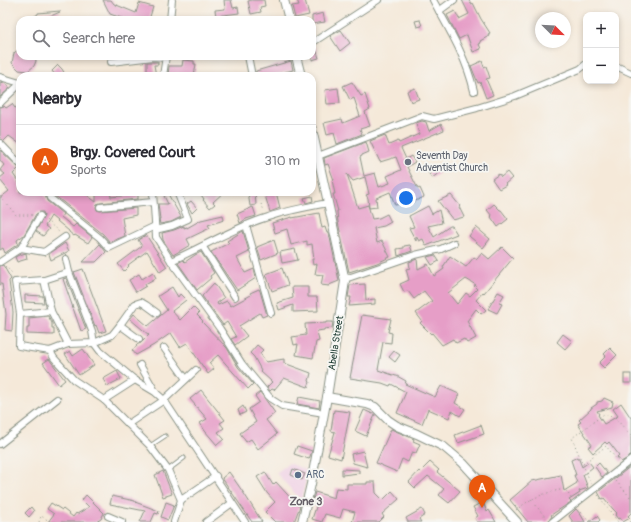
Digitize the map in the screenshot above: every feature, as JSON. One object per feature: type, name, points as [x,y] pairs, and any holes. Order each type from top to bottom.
[{"type":"street","points":[[170,16],[172,0]]},
{"type":"street","points":[[284,0],[288,16]]},
{"type":"street","points":[[316,40],[378,0]]},
{"type":"street","points":[[433,0],[462,54],[470,72],[474,91]]},
{"type":"street","points":[[439,11],[454,0]]},
{"type":"street","points":[[111,62],[128,60]]},
{"type":"street","points":[[163,72],[165,60]]},
{"type":"street","points":[[249,60],[251,72]]},
{"type":"street","points":[[297,60],[299,72]]},
{"type":"street","points":[[319,161],[422,116],[434,119],[477,108],[515,96],[583,66]]},
{"type":"street","points":[[619,67],[631,73]]},
{"type":"street","points":[[0,77],[16,83]]},
{"type":"street","points":[[0,103],[16,88]]},
{"type":"street","points":[[0,143],[16,160]]},
{"type":"street","name":"Abella Street","points":[[302,522],[328,397],[345,279],[316,147]]},
{"type":"street","points":[[49,196],[100,238],[109,248],[155,228],[172,226],[188,218],[179,196]]},
{"type":"street","points":[[153,196],[156,237],[171,261],[220,329],[242,364],[271,399],[282,406],[324,413]]},
{"type":"street","points":[[100,207],[153,202]]},
{"type":"street","points":[[171,261],[203,247],[246,225],[294,210],[328,203]]},
{"type":"street","points":[[0,261],[21,248],[40,216]]},
{"type":"street","points":[[246,225],[271,313]]},
{"type":"street","points":[[21,248],[44,252],[65,238]]},
{"type":"street","points":[[345,279],[415,255],[441,249],[454,243]]},
{"type":"street","points":[[203,247],[235,297]]},
{"type":"street","points":[[66,259],[69,272],[92,331],[94,343],[100,351],[135,380],[156,392]]},
{"type":"street","points":[[69,272],[44,280],[16,282],[20,314],[19,346],[50,351],[68,344],[94,343],[112,335],[135,304],[141,302],[146,304],[157,313]]},
{"type":"street","points":[[44,280],[51,310],[68,344]]},
{"type":"street","points":[[20,314],[51,310]]},
{"type":"street","points":[[120,325],[139,339]]},
{"type":"street","points":[[164,348],[186,378]]},
{"type":"street","points":[[50,351],[54,358],[74,380],[104,400],[150,446],[168,470],[181,500]]},
{"type":"street","points":[[140,365],[156,392],[164,400],[216,476],[245,522]]},
{"type":"street","points":[[128,424],[164,400],[196,370]]},
{"type":"street","points":[[104,400],[135,380]]},
{"type":"street","points":[[328,397],[367,404],[375,407],[388,420],[397,426],[444,447],[463,463],[512,519]]},
{"type":"street","points":[[0,444],[57,399]]},
{"type":"street","points":[[552,522],[631,460]]},
{"type":"street","points":[[174,522],[181,500],[216,476]]},
{"type":"street","points":[[206,522],[232,503]]},
{"type":"street","points":[[108,516],[122,522]]},
{"type":"lane","points":[[150,446],[165,436]]},
{"type":"lane","points":[[168,470],[184,458]]},
{"type":"path","points":[[0,196],[16,215],[28,214],[40,216],[65,238]]},
{"type":"path","points":[[261,204],[268,217]]},
{"type":"path","points":[[0,261],[12,273]]},
{"type":"path","points":[[618,522],[594,489],[572,438],[604,414],[612,416],[617,420],[631,436]]},
{"type":"path","points":[[583,464],[606,446],[622,466]]},
{"type":"path","points":[[612,476],[631,498]]},
{"type":"path","points":[[512,519],[531,499],[547,492],[564,489],[588,522]]},
{"type":"path","points":[[531,499],[549,522]]},
{"type":"path","points":[[39,522],[41,516],[51,522]]},
{"type":"shaded area","points":[[289,463],[308,471],[301,500],[276,473]]},
{"type":"building","points":[[103,0],[111,0],[114,4],[136,13],[139,3],[153,7],[150,16],[116,16],[110,14]]},
{"type":"building","points":[[224,0],[231,0],[233,8],[238,7],[239,13],[216,16],[215,10],[225,9]]},
{"type":"building","points":[[264,0],[265,6],[260,7],[261,12],[251,14],[248,1]]},
{"type":"building","points":[[297,0],[305,0],[309,15],[294,16],[292,6],[299,5]]},
{"type":"building","points":[[462,0],[469,0],[471,4],[473,3],[490,33],[488,34],[489,36],[480,41],[481,43],[479,44],[481,49],[473,52],[467,35],[459,39],[447,15],[455,11],[459,19],[469,14]]},
{"type":"building","points":[[60,11],[50,16],[35,16],[38,13]]},
{"type":"building","points":[[323,13],[325,22],[316,23],[316,16],[312,16]]},
{"type":"building","points":[[420,20],[422,26],[417,27],[415,21]]},
{"type":"building","points":[[341,30],[350,43],[340,51],[330,36]]},
{"type":"building","points":[[316,49],[319,58],[316,59]]},
{"type":"building","points":[[16,51],[16,60],[36,60],[34,66],[28,71],[19,70],[12,63],[14,53]]},
{"type":"building","points":[[183,60],[194,61],[194,64],[196,64],[195,72],[168,72],[169,66],[182,66]]},
{"type":"building","points":[[291,61],[293,70],[285,72],[256,71]]},
{"type":"building","points":[[482,61],[484,67],[486,66],[490,78],[486,79],[493,95],[486,98],[480,82],[478,83],[471,66]]},
{"type":"building","points":[[147,62],[158,62],[158,65],[154,65],[155,72],[147,72]]},
{"type":"building","points":[[58,65],[64,72],[53,72],[52,71]]},
{"type":"building","points":[[0,82],[4,83],[10,88],[0,97]]},
{"type":"building","points":[[352,82],[361,96],[365,94],[370,109],[365,112],[370,126],[360,129],[362,134],[337,144],[334,133],[327,135],[324,123],[342,119],[343,123],[360,116],[354,98],[350,100],[343,86]]},
{"type":"building","points":[[338,88],[340,103],[327,104],[325,90]]},
{"type":"building","points":[[415,88],[419,99],[411,102],[407,91]]},
{"type":"building","points":[[12,104],[16,107],[16,141],[9,136],[4,141],[0,139],[0,107],[4,106],[6,108]]},
{"type":"building","points":[[422,121],[426,122],[429,131],[441,124],[444,130],[401,148],[406,159],[411,156],[415,162],[407,167],[418,189],[420,188],[424,197],[411,203],[395,205],[390,192],[376,198],[377,207],[369,208],[368,198],[366,195],[369,194],[365,177],[353,181],[347,174],[358,208],[368,205],[372,219],[379,218],[387,214],[391,222],[384,226],[374,228],[377,243],[382,241],[390,257],[349,272],[338,222],[338,211],[333,194],[335,194],[332,180],[334,180],[328,164],[325,165],[324,158],[366,142],[369,152],[360,157],[364,176],[375,173],[379,187],[390,183],[387,176],[401,170],[396,157],[380,162],[370,141],[385,135],[389,145],[398,141],[399,143],[419,134],[416,123]]},
{"type":"building","points":[[0,150],[16,165],[16,171],[13,174],[16,178],[16,196],[45,196],[47,201],[63,214],[61,217],[73,227],[76,224],[92,237],[88,243],[75,235],[74,236],[51,216],[45,226],[49,229],[43,236],[36,231],[44,216],[43,212],[40,212],[36,214],[24,235],[17,240],[18,244],[5,253],[3,248],[0,250],[0,198],[9,191],[0,180],[0,178],[5,174],[0,170],[4,165],[0,160]]},
{"type":"building","points":[[435,168],[439,173],[432,178],[428,172]]},
{"type":"building","points":[[507,172],[512,178],[505,184],[506,185],[499,189],[492,179],[499,174],[501,177]]},
{"type":"building","points":[[451,195],[460,206],[459,207],[464,217],[453,220],[438,201]]},
{"type":"building","points":[[55,196],[88,196],[96,202],[96,196],[138,196],[138,199],[97,204],[97,210],[100,211],[136,208],[136,215],[122,218],[125,236],[110,242],[103,234]]},
{"type":"building","points":[[164,196],[169,196],[181,217],[171,222],[160,224],[158,204],[168,204]]},
{"type":"building","points":[[202,196],[220,196],[213,202],[215,204],[210,208],[203,200],[204,199]]},
{"type":"building","points":[[249,196],[255,196],[256,205],[250,206]]},
{"type":"building","points":[[265,196],[277,196],[280,208],[270,212]]},
{"type":"building","points":[[312,196],[313,201],[306,203],[304,198]]},
{"type":"building","points":[[191,201],[197,208],[192,213],[187,204]]},
{"type":"building","points":[[494,204],[508,219],[498,227],[487,210]]},
{"type":"building","points":[[428,206],[432,214],[439,210],[442,223],[428,226],[434,237],[450,226],[452,226],[457,234],[426,246],[423,239],[419,241],[416,236],[416,241],[409,228],[414,227],[409,216]]},
{"type":"building","points":[[253,207],[256,216],[246,219],[240,223],[237,214]]},
{"type":"building","points":[[319,213],[322,228],[325,227],[327,233],[329,233],[339,281],[329,286],[321,285],[323,275],[315,274],[317,264],[313,265],[312,259],[314,259],[312,244],[307,245],[307,241],[291,245],[287,229],[275,233],[272,223],[292,217]]},
{"type":"building","points":[[223,215],[224,220],[208,225],[210,228],[187,239],[190,245],[173,255],[163,240],[162,233],[184,226],[184,228],[187,228],[201,220]]},
{"type":"building","points":[[476,227],[490,239],[483,248],[469,236]]},
{"type":"building","points":[[243,231],[249,252],[237,258],[245,273],[254,269],[256,278],[237,290],[211,252],[229,243],[227,241]]},
{"type":"building","points":[[146,235],[167,267],[160,272],[147,251],[128,265],[129,266],[124,271],[118,264],[142,246],[138,240]]},
{"type":"building","points":[[274,240],[278,253],[261,260],[257,247]]},
{"type":"building","points":[[65,243],[69,251],[51,260],[49,254]]},
{"type":"building","points":[[100,244],[106,252],[96,262],[83,262]]},
{"type":"building","points":[[410,245],[412,251],[398,256],[397,249]]},
{"type":"building","points":[[502,247],[513,258],[484,293],[483,292],[476,300],[486,310],[481,314],[476,309],[467,321],[476,338],[467,343],[464,339],[456,343],[453,339],[442,345],[432,333],[431,334],[420,323],[422,321],[416,313],[432,301],[424,291],[414,299],[408,291],[404,292],[400,284],[409,280],[406,269],[410,268],[409,262],[417,259],[418,269],[428,264],[434,276],[444,269],[443,267],[450,256],[466,267],[474,257],[477,259],[482,253],[489,259]],"holes":[[[466,279],[476,285],[474,286],[477,289],[470,296],[466,293],[457,304],[448,293]]]},
{"type":"building","points":[[295,249],[298,260],[282,263],[280,252]]},
{"type":"building","points":[[201,252],[214,273],[210,276],[211,278],[197,290],[178,263],[183,260],[185,262]]},
{"type":"building","points":[[26,253],[27,259],[17,262],[15,257]]},
{"type":"building","points":[[435,255],[439,261],[432,265],[427,257]]},
{"type":"building","points":[[3,265],[11,279],[9,281],[13,312],[12,331],[5,330],[6,314],[2,284],[0,285],[0,266]]},
{"type":"building","points":[[282,268],[288,285],[272,291],[266,274]]},
{"type":"building","points":[[83,269],[106,331],[99,333],[96,325],[95,326],[74,272]]},
{"type":"building","points":[[153,272],[156,278],[145,284],[146,286],[136,292],[129,280],[139,274],[142,279]]},
{"type":"building","points":[[66,278],[86,329],[81,331],[63,279]]},
{"type":"building","points":[[214,283],[224,298],[217,303],[218,305],[227,301],[231,306],[251,295],[250,293],[259,289],[260,291],[267,315],[262,317],[260,313],[239,326],[247,336],[235,345],[231,339],[236,337],[227,322],[223,325],[202,296]]},
{"type":"building","points":[[365,284],[366,300],[375,299],[375,304],[349,306],[351,297],[348,297],[350,285]]},
{"type":"building","points":[[172,287],[178,297],[180,294],[186,300],[172,311],[180,320],[193,307],[199,313],[197,315],[203,321],[202,322],[227,348],[238,367],[253,384],[248,389],[218,355],[209,363],[214,369],[208,374],[187,343],[180,347],[171,333],[136,355],[132,350],[149,335],[130,319],[134,314],[148,326],[167,310],[158,296]]},
{"type":"building","points":[[292,287],[308,287],[308,297],[317,297],[318,311],[293,312],[293,305],[279,310],[277,303],[293,298]]},
{"type":"building","points":[[498,292],[504,295],[499,303],[502,304],[497,313],[488,309]]},
{"type":"building","points":[[25,295],[43,296],[44,303],[25,302]]},
{"type":"building","points":[[362,315],[391,319],[388,332],[392,333],[391,343],[383,342],[378,370],[397,376],[406,381],[405,384],[435,397],[441,386],[459,394],[455,403],[465,409],[460,416],[452,411],[449,418],[428,409],[422,424],[397,413],[406,392],[391,384],[390,386],[382,383],[350,378]]},
{"type":"building","points":[[48,316],[52,323],[52,328],[54,328],[54,335],[27,334],[27,328],[29,328],[29,318]]},
{"type":"building","points":[[333,322],[332,328],[317,331],[319,341],[316,342],[313,358],[296,355],[298,344],[294,345],[292,337],[306,335],[305,324]]},
{"type":"building","points":[[563,334],[572,341],[565,349],[557,342]]},
{"type":"building","points":[[257,345],[263,350],[260,353],[266,362],[284,359],[284,363],[311,373],[308,387],[284,378],[274,390],[272,389],[270,391],[267,387],[272,382],[260,371],[261,370],[254,357],[250,353]]},
{"type":"building","points":[[610,348],[617,355],[604,368],[599,363],[606,356],[604,354]]},
{"type":"building","points":[[83,349],[94,365],[79,375],[65,354],[70,351],[73,356]]},
{"type":"building","points":[[394,351],[400,355],[395,362],[389,357]]},
{"type":"building","points":[[49,359],[65,380],[59,385],[43,363]]},
{"type":"building","points":[[117,371],[121,379],[107,386],[103,379]]},
{"type":"building","points":[[624,374],[631,374],[631,383],[624,383]]},
{"type":"building","points":[[201,390],[225,420],[220,423],[224,428],[218,432],[224,439],[217,445],[200,423],[207,419],[190,399]]},
{"type":"building","points":[[260,392],[275,413],[266,420],[277,434],[258,449],[251,439],[246,442],[240,433],[256,422],[249,409],[259,402],[255,396]]},
{"type":"building","points":[[299,397],[320,401],[319,408],[297,404]]},
{"type":"building","points":[[604,398],[613,402],[612,407],[597,411],[604,424],[618,416],[613,409],[621,403],[631,418],[631,456],[621,462],[617,457],[619,455],[609,442],[607,444],[605,442],[593,453],[588,447],[592,445],[578,424],[581,422],[579,420],[597,404],[597,402],[602,401]]},
{"type":"building","points":[[243,406],[246,412],[240,415],[238,410]]},
{"type":"building","points":[[334,410],[350,412],[341,459],[328,455],[335,432],[331,431]]},
{"type":"building","points":[[364,410],[375,415],[366,436],[355,431]]},
{"type":"building","points":[[481,425],[484,434],[458,443],[455,435]]},
{"type":"building","points":[[391,429],[414,439],[413,441],[420,444],[416,453],[412,452],[408,462],[402,459],[397,472],[376,463]]},
{"type":"building","points":[[297,446],[312,451],[309,459],[294,454]]},
{"type":"building","points":[[363,451],[367,467],[353,463],[351,454]]},
{"type":"building","points":[[578,457],[582,467],[589,462],[593,467],[583,475],[588,488],[579,491],[580,493],[569,500],[571,502],[551,515],[552,516],[548,522],[528,522],[510,500],[532,481],[561,475],[564,491],[577,483],[571,460]]},
{"type":"building","points":[[430,462],[439,470],[437,472],[460,491],[449,503],[439,495],[444,489],[428,476],[415,488],[409,482]]},
{"type":"building","points":[[599,463],[607,473],[602,477],[595,467]]},
{"type":"building","points":[[631,466],[631,513],[628,516],[630,518],[623,522],[620,518],[618,519],[615,515],[617,513],[604,498],[602,499],[598,492]]},
{"type":"building","name":"ARC","points":[[293,469],[305,474],[302,480],[291,475]]},
{"type":"building","points":[[342,469],[359,470],[359,473],[342,475]]},
{"type":"building","points":[[163,471],[172,494],[163,497],[155,475]]},
{"type":"building","points":[[229,472],[262,522],[252,522],[222,478]]},
{"type":"building","points":[[265,472],[273,485],[276,482],[297,505],[300,506],[294,522],[275,522],[265,512],[275,502],[267,493],[257,477]]},
{"type":"building","points":[[367,482],[375,482],[376,493],[383,500],[392,491],[399,499],[382,514],[384,517],[379,522],[352,522],[355,512],[343,509],[340,518],[325,514],[322,522],[312,519],[317,504],[312,503],[315,492],[334,498],[336,488],[347,489],[347,484],[367,484]]},
{"type":"building","points":[[86,495],[104,513],[101,519],[96,522],[48,522],[54,514],[47,509],[51,503],[62,510],[63,509],[73,517],[76,513],[77,514],[89,507],[82,500]]},
{"type":"building","points":[[112,496],[135,501],[159,511],[158,514],[155,513],[151,522],[140,522],[145,511],[110,504]]},
{"type":"building","points":[[166,502],[174,505],[168,520],[161,517]]},
{"type":"building","points":[[483,502],[487,512],[489,510],[496,522],[477,522],[475,518],[478,516],[473,507]]},
{"type":"building","points":[[31,507],[34,511],[29,517],[25,513]]},
{"type":"building","points":[[422,509],[425,515],[419,519],[421,522],[408,522],[406,518]]},
{"type":"building","points":[[576,509],[585,522],[573,522],[569,516]]},
{"type":"building","points":[[597,516],[600,520],[598,522],[589,522]]},
{"type":"place","name":"Seventh Day Adventist Church","points":[[408,162]]},
{"type":"place","name":"ARC","points":[[298,475]]},
{"type":"place","name":"Brgy. Covered Court","points":[[482,508]]},
{"type":"district","name":"Zone 3","points":[[306,501]]}]
